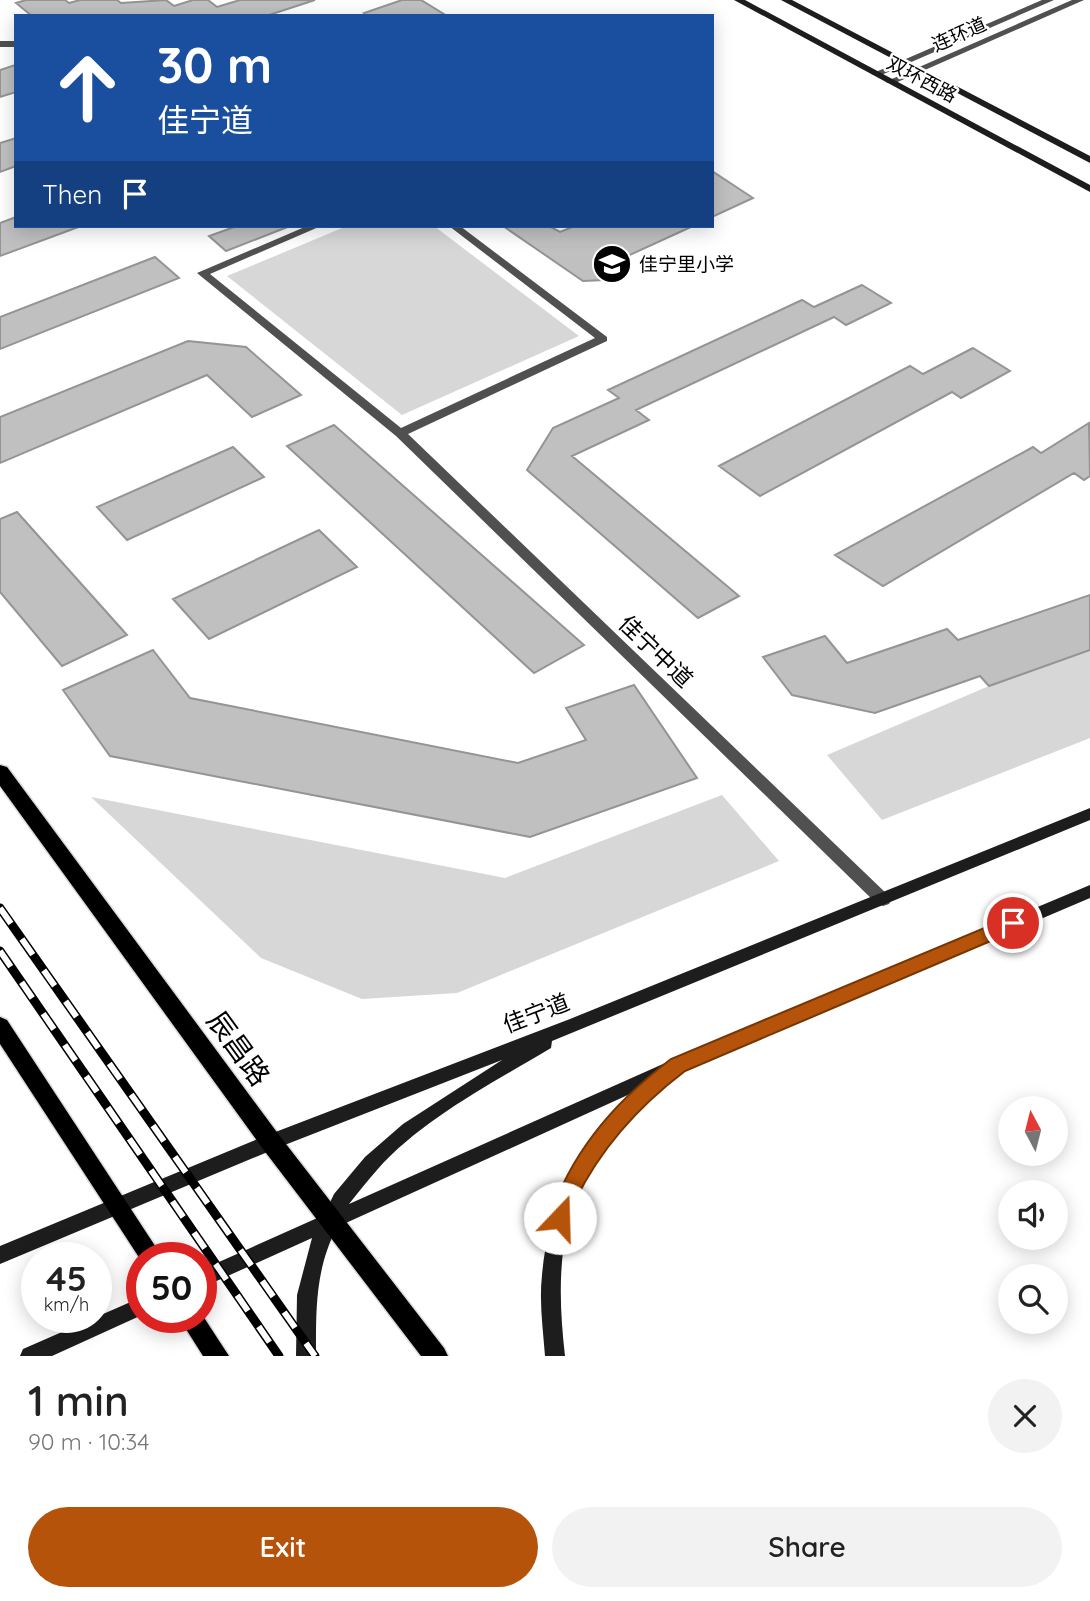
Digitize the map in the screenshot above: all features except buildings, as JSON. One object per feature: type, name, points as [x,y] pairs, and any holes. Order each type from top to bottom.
[{"type":"main road","name":"双环西路","points":[[738,0],[1090,189]]},
{"type":"main road","name":"双环西路","points":[[785,0],[1090,160]]},
{"type":"main road","name":"辰昌路","points":[[0,772],[271,1142],[436,1356]]},
{"type":"main road","name":"佳宁道","points":[[0,1255],[271,1142],[576,1024],[1090,814]]},
{"type":"main road","points":[[217,1272],[678,1065],[1090,891]]},
{"type":"main road","points":[[306,1356],[303,1325],[307,1282],[320,1240],[346,1193],[393,1140],[414,1123],[576,1024]]},
{"type":"main road","points":[[0,1026],[142,1242]]},
{"type":"main road","points":[[555,1356],[550,1280],[554,1239],[567,1197],[610,1126],[637,1096],[678,1065]]},
{"type":"main road","points":[[30,1356],[126,1313]]},
{"type":"main road","points":[[201,1333],[217,1356]]},
{"type":"street","name":"连环道","points":[[876,74],[1050,0]]},
{"type":"street","name":"连环道","points":[[890,82],[1080,0]]},
{"type":"street","name":"佳宁中道","points":[[311,228],[202,273],[400,433],[883,900]]},
{"type":"street","points":[[400,433],[603,339],[457,228]]},
{"type":"shaded area","points":[[342,228],[437,228],[579,336],[402,415],[227,276]]},
{"type":"shaded area","points":[[1090,650],[1090,738],[882,820],[827,755],[989,686]]},
{"type":"shaded area","points":[[722,795],[779,861],[457,993],[362,999],[261,958],[91,797],[505,878]]},
{"type":"railway","points":[[0,908],[315,1356]]},
{"type":"railway","points":[[0,951],[279,1356]]},
{"type":"place","name":"佳宁里小学","points":[[612,264]]},
{"type":"route","points":[[560,1218],[567,1197],[586,1162],[610,1126],[637,1096],[678,1065],[1013,923]]}]
